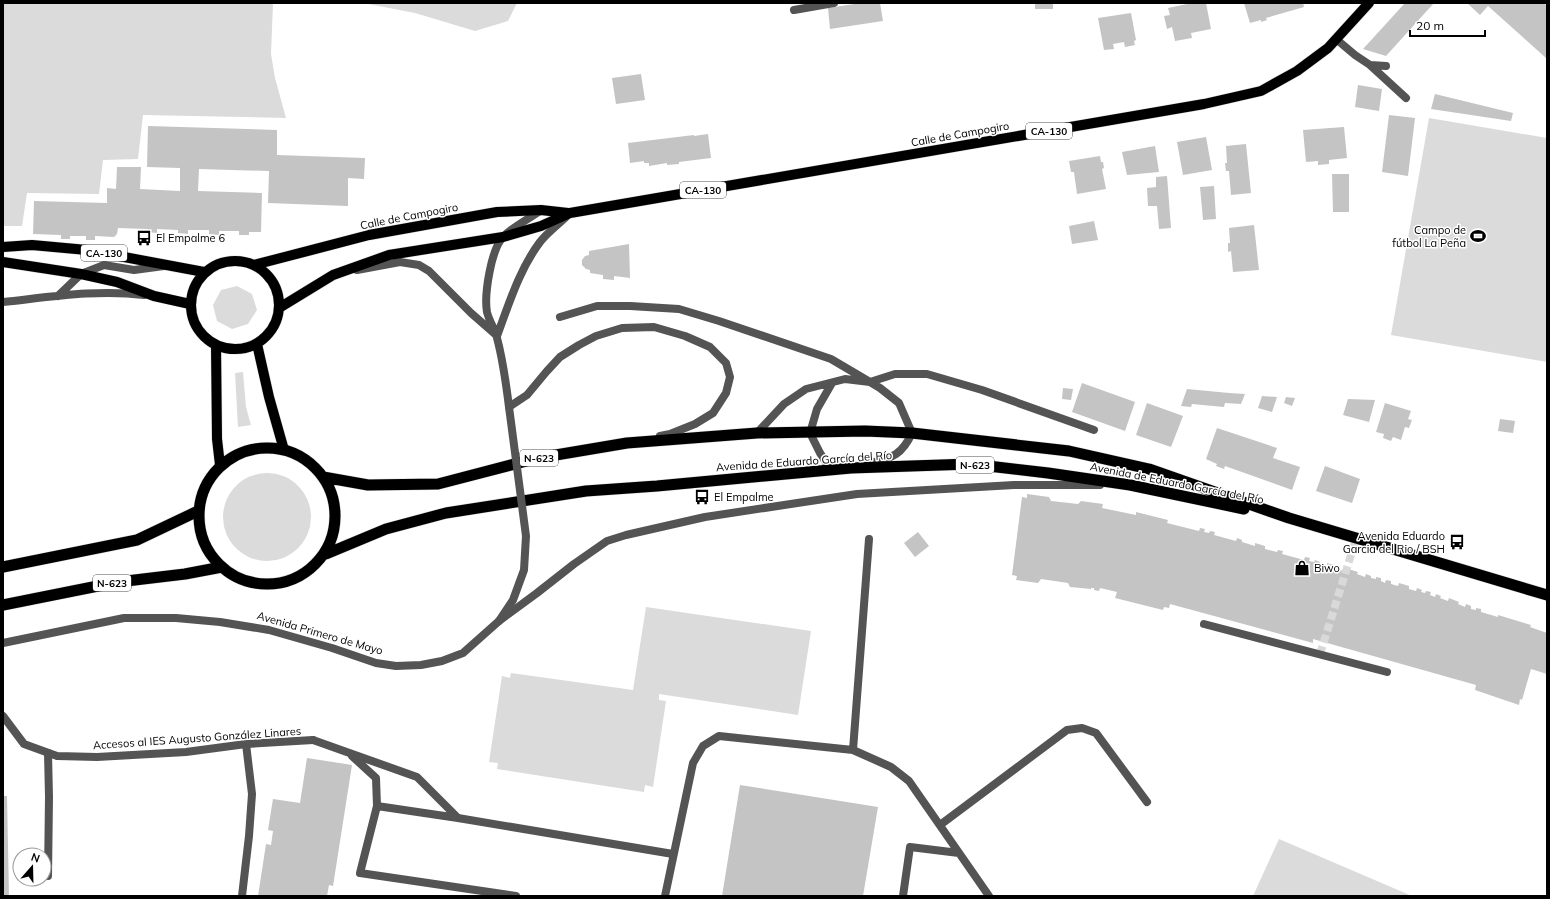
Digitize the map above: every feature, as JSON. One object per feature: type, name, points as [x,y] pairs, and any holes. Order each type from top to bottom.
[{"type":"highway","name":"Avenida de Eduardo García del Río","points":[[323,477],[368,486],[438,484],[538,458],[626,443],[757,432],[810,433],[865,431],[912,433],[1069,451],[1149,469],[1289,518],[1547,595]]},
{"type":"highway","name":"N-623","points":[[268,448],[284,450],[313,466],[323,477],[331,493],[334,504],[336,524],[333,539],[326,554],[302,577],[286,584],[267,585],[250,582],[236,576],[222,567],[211,554],[199,525],[198,511],[201,496],[206,482],[220,465],[235,456],[254,450],[268,448]]},
{"type":"highway","name":"Avenida de Eduardo García del Río","points":[[326,554],[386,528],[446,513],[586,491],[852,468],[971,464],[1130,485],[1289,518]]},
{"type":"highway","points":[[3,567],[137,540],[198,511]]},
{"type":"highway","name":"N-623","points":[[3,605],[118,582],[185,574],[222,567]]},
{"type":"main road","name":"Calle de Campogiro","points":[[279,308],[332,275],[389,255],[502,237],[541,226],[570,213],[1172,110],[1261,91],[1297,71],[1328,48],[1369,3]]},
{"type":"main road","name":"Calle de Campogiro","points":[[254,265],[328,247],[369,235],[497,212],[541,210],[570,213]]},
{"type":"main road","name":"CA-130","points":[[3,247],[32,245],[87,250],[165,266],[204,272]]},
{"type":"main road","name":"CA-130","points":[[237,260],[254,265],[268,275],[277,291],[279,308],[272,329],[257,344],[236,350],[216,345],[202,335],[193,321],[190,304],[194,286],[204,272],[220,263],[237,260]]},
{"type":"main road","name":"CA-130","points":[[3,262],[81,274],[117,282],[154,296],[190,304]]},
{"type":"main road","points":[[257,344],[269,397],[284,450]]},
{"type":"main road","points":[[216,345],[217,439],[220,465]]},
{"type":"street","points":[[794,10],[834,3]]},
{"type":"street","points":[[1336,39],[1370,65],[1406,98]]},
{"type":"street","points":[[1370,65],[1386,66]]},
{"type":"street","points":[[502,237],[541,210]]},
{"type":"street","points":[[332,275],[400,262],[419,266],[430,271],[471,314],[497,336],[514,291],[531,256],[542,240],[570,213]]},
{"type":"street","name":"Avenida Primero de Mayo","points":[[499,621],[513,600],[524,570],[526,536],[505,376],[497,336],[487,312],[487,286],[494,255],[502,237]]},
{"type":"street","points":[[58,296],[81,274],[104,265],[134,270],[165,266]]},
{"type":"street","points":[[3,302],[111,292],[154,296]]},
{"type":"street","points":[[560,317],[598,306],[679,309],[831,359],[880,388],[899,403],[912,433],[908,442],[897,455],[852,468]]},
{"type":"street","points":[[509,406],[527,395],[560,357],[578,345],[596,336],[622,328],[654,327],[685,336],[710,347],[726,363],[730,377],[726,393],[713,413],[695,424],[670,434],[626,443]]},
{"type":"street","points":[[757,432],[784,404],[806,389],[845,380],[870,382],[895,374],[927,374],[982,390],[1094,430]]},
{"type":"street","points":[[831,470],[810,433],[816,409],[832,383]]},
{"type":"street","name":"Avenida Primero de Mayo","points":[[4,644],[124,618],[176,618],[220,622],[269,630],[332,648],[376,663],[396,666],[421,665],[442,661],[463,653],[499,621],[574,564],[607,541],[626,535],[705,517],[857,494],[1014,485],[1130,485]]},
{"type":"street","points":[[853,750],[869,539]]},
{"type":"street","points":[[1204,624],[1387,672]]},
{"type":"street","name":"Accesos al IES Augusto González Linares","points":[[3,716],[24,744],[57,756],[97,757],[186,752],[246,744],[313,740],[348,753]]},
{"type":"street","points":[[940,825],[1067,730],[1082,728],[1096,733],[1147,802]]},
{"type":"street","points":[[665,896],[693,763],[703,746],[719,736],[853,750],[891,767],[909,781],[989,896]]},
{"type":"street","points":[[242,896],[252,794],[246,744]]},
{"type":"street","points":[[48,753],[48,847]]},
{"type":"street","points":[[348,753],[376,778],[377,806],[360,873],[516,896]]},
{"type":"street","points":[[348,753],[417,777],[458,818]]},
{"type":"street","points":[[377,806],[673,854]]},
{"type":"street","points":[[903,896],[910,847],[959,853]]},
{"type":"shaded area","points":[[3,3],[273,3],[271,54],[275,78],[286,118],[143,115],[138,159],[103,160],[99,194],[27,193],[22,226],[3,226]]},
{"type":"shaded area","points":[[363,3],[517,3],[508,21],[475,31],[415,13]]},
{"type":"shaded area","name":"Campo de fútbol La Peña","points":[[1429,118],[1547,138],[1547,362],[1391,335]]},
{"type":"shaded area","points":[[237,286],[252,294],[257,310],[248,324],[232,329],[217,321],[213,305],[221,290]]},
{"type":"shaded area","points":[[243,372],[246,407],[251,425],[238,427],[235,373]]},
{"type":"shaded area","points":[[267,473],[284,477],[298,486],[307,500],[311,517],[307,534],[298,548],[284,557],[267,561],[250,557],[236,548],[227,534],[223,517],[227,500],[236,486],[250,477]]},
{"type":"shaded area","points":[[646,607],[811,631],[798,715],[659,694],[659,700],[666,701],[653,787],[645,785],[644,792],[497,769],[498,763],[489,762],[502,676],[510,678],[511,673],[633,690]]},
{"type":"shaded area","points":[[1279,839],[1412,896],[1253,896]]},
{"type":"building","points":[[861,3],[880,3],[883,21],[830,29],[828,8]]},
{"type":"building","points":[[1035,3],[1053,3],[1053,9],[1035,9]]},
{"type":"building","points":[[1192,3],[1206,3],[1211,29],[1191,33],[1192,38],[1175,41],[1172,27],[1167,29],[1164,16],[1170,15],[1168,8]]},
{"type":"building","points":[[1244,3],[1303,3],[1304,7],[1266,18],[1267,20],[1261,22],[1261,20],[1250,23]]},
{"type":"building","points":[[1405,3],[1434,3],[1386,56],[1363,49]]},
{"type":"building","points":[[1467,3],[1544,3],[1547,6],[1547,57],[1546,58],[1488,6],[1480,15]]},
{"type":"building","points":[[1131,13],[1136,40],[1134,41],[1135,45],[1125,47],[1124,42],[1113,44],[1114,49],[1104,50],[1098,18]]},
{"type":"building","points":[[641,74],[645,100],[616,104],[612,78]]},
{"type":"building","points":[[1358,85],[1382,89],[1379,111],[1355,107]]},
{"type":"building","points":[[1435,94],[1513,113],[1511,121],[1431,109]]},
{"type":"building","points":[[1389,115],[1415,118],[1408,176],[1382,172]]},
{"type":"building","points":[[148,126],[277,130],[277,155],[365,158],[364,179],[348,178],[348,206],[268,203],[269,171],[199,169],[198,191],[262,193],[261,232],[249,232],[249,235],[239,235],[239,231],[219,231],[219,235],[209,234],[209,230],[188,230],[188,234],[178,233],[178,230],[157,229],[157,233],[147,232],[147,229],[118,228],[117,234],[114,237],[95,236],[95,240],[86,240],[86,236],[70,236],[70,239],[61,239],[61,235],[33,234],[34,201],[107,203],[107,188],[116,189],[117,167],[141,167],[140,189],[180,191],[180,168],[147,167]]},
{"type":"building","points":[[1344,127],[1347,158],[1329,160],[1329,164],[1318,165],[1318,161],[1306,162],[1303,130]]},
{"type":"building","points":[[708,134],[711,158],[667,165],[667,163],[649,166],[649,163],[644,163],[644,161],[630,163],[628,143]]},
{"type":"building","points":[[1206,137],[1212,170],[1183,175],[1177,142]]},
{"type":"building","points":[[1246,144],[1251,193],[1231,195],[1229,171],[1226,171],[1225,163],[1227,163],[1226,146]]},
{"type":"building","points":[[1155,146],[1159,172],[1127,175],[1122,152]]},
{"type":"building","points":[[1100,156],[1101,162],[1103,162],[1104,168],[1102,169],[1106,189],[1077,194],[1074,172],[1071,172],[1069,161]]},
{"type":"building","points":[[1332,174],[1349,174],[1349,212],[1333,212]]},
{"type":"building","points":[[1167,176],[1171,228],[1159,229],[1157,206],[1148,206],[1147,188],[1156,187],[1156,177]]},
{"type":"building","points":[[1214,186],[1216,219],[1203,220],[1200,187]]},
{"type":"building","points":[[1094,221],[1098,240],[1072,244],[1069,226]]},
{"type":"building","points":[[1254,225],[1259,270],[1233,272],[1231,251],[1228,252],[1228,243],[1230,243],[1229,228]]},
{"type":"building","points":[[629,244],[630,278],[614,276],[614,280],[603,279],[603,275],[590,273],[590,270],[586,269],[582,265],[582,260],[585,256],[589,255],[589,251]]},
{"type":"building","points":[[1082,383],[1135,402],[1125,431],[1072,412]]},
{"type":"building","points":[[1063,388],[1073,389],[1071,400],[1062,399]]},
{"type":"building","points":[[1187,389],[1245,394],[1241,404],[1225,403],[1224,407],[1192,404],[1191,407],[1181,406]]},
{"type":"building","points":[[1262,396],[1277,397],[1272,412],[1258,408]]},
{"type":"building","points":[[1286,397],[1295,398],[1292,406],[1284,403]]},
{"type":"building","points":[[1348,399],[1375,400],[1369,422],[1343,415]]},
{"type":"building","points":[[1147,403],[1183,416],[1171,447],[1136,435]]},
{"type":"building","points":[[1385,403],[1411,411],[1408,419],[1412,420],[1409,428],[1405,427],[1401,440],[1393,437],[1391,441],[1383,438],[1384,434],[1376,432]]},
{"type":"building","points":[[1500,419],[1515,421],[1513,433],[1498,431]]},
{"type":"building","points":[[1217,428],[1277,448],[1273,458],[1300,467],[1292,490],[1225,466],[1224,469],[1216,466],[1217,464],[1206,459]]},
{"type":"building","points":[[1325,466],[1360,479],[1352,503],[1316,491]]},
{"type":"building","points":[[1027,494],[1049,497],[1051,501],[1078,504],[1081,501],[1103,504],[1102,508],[1136,515],[1136,512],[1168,520],[1167,523],[1199,531],[1200,528],[1205,529],[1204,532],[1215,532],[1214,535],[1236,541],[1237,538],[1242,540],[1242,542],[1255,546],[1255,543],[1265,546],[1265,549],[1277,552],[1278,550],[1283,551],[1282,554],[1304,560],[1305,557],[1310,558],[1309,561],[1314,562],[1315,560],[1320,562],[1320,564],[1327,566],[1327,563],[1338,566],[1337,569],[1347,572],[1348,569],[1358,572],[1357,574],[1365,577],[1366,574],[1371,576],[1371,578],[1381,578],[1381,581],[1385,583],[1386,580],[1391,581],[1391,584],[1398,586],[1399,583],[1409,586],[1409,589],[1416,591],[1417,588],[1422,590],[1421,592],[1431,592],[1430,595],[1435,597],[1436,594],[1441,596],[1440,598],[1448,601],[1449,598],[1459,602],[1458,604],[1465,607],[1466,604],[1471,606],[1471,609],[1481,609],[1481,612],[1498,617],[1498,615],[1531,625],[1530,627],[1547,633],[1547,674],[1531,669],[1522,700],[1520,699],[1519,705],[1475,690],[1476,685],[1313,639],[1313,643],[1170,604],[1169,608],[1164,607],[1163,610],[1115,598],[1117,592],[1100,588],[1099,591],[1094,590],[1094,588],[1070,587],[1068,583],[1041,579],[1038,583],[1016,580],[1017,576],[1012,575],[1022,497],[1027,498]]},
{"type":"building","points":[[918,532],[929,546],[915,557],[904,543]]},
{"type":"building","points":[[307,758],[352,765],[333,886],[329,885],[327,896],[258,896],[266,844],[271,845],[273,831],[268,830],[273,799],[300,803]]},
{"type":"building","points":[[740,785],[878,807],[863,896],[722,896]]},
{"type":"building","points":[[3,796],[7,796],[9,896],[3,896]]},
{"type":"tunnel","points":[[1320,654],[1356,539]]},
{"type":"place","name":"Campo de fútbol La Peña","points":[[1478,236]]},
{"type":"place","name":"El Empalme 6","points":[[144,238]]},
{"type":"place","name":"El Empalme","points":[[702,497]]},
{"type":"place","name":"Avenida Eduardo Garcia del Rio / BSH","points":[[1457,542]]},
{"type":"place","name":"Biwo","points":[[1302,568]]}]
